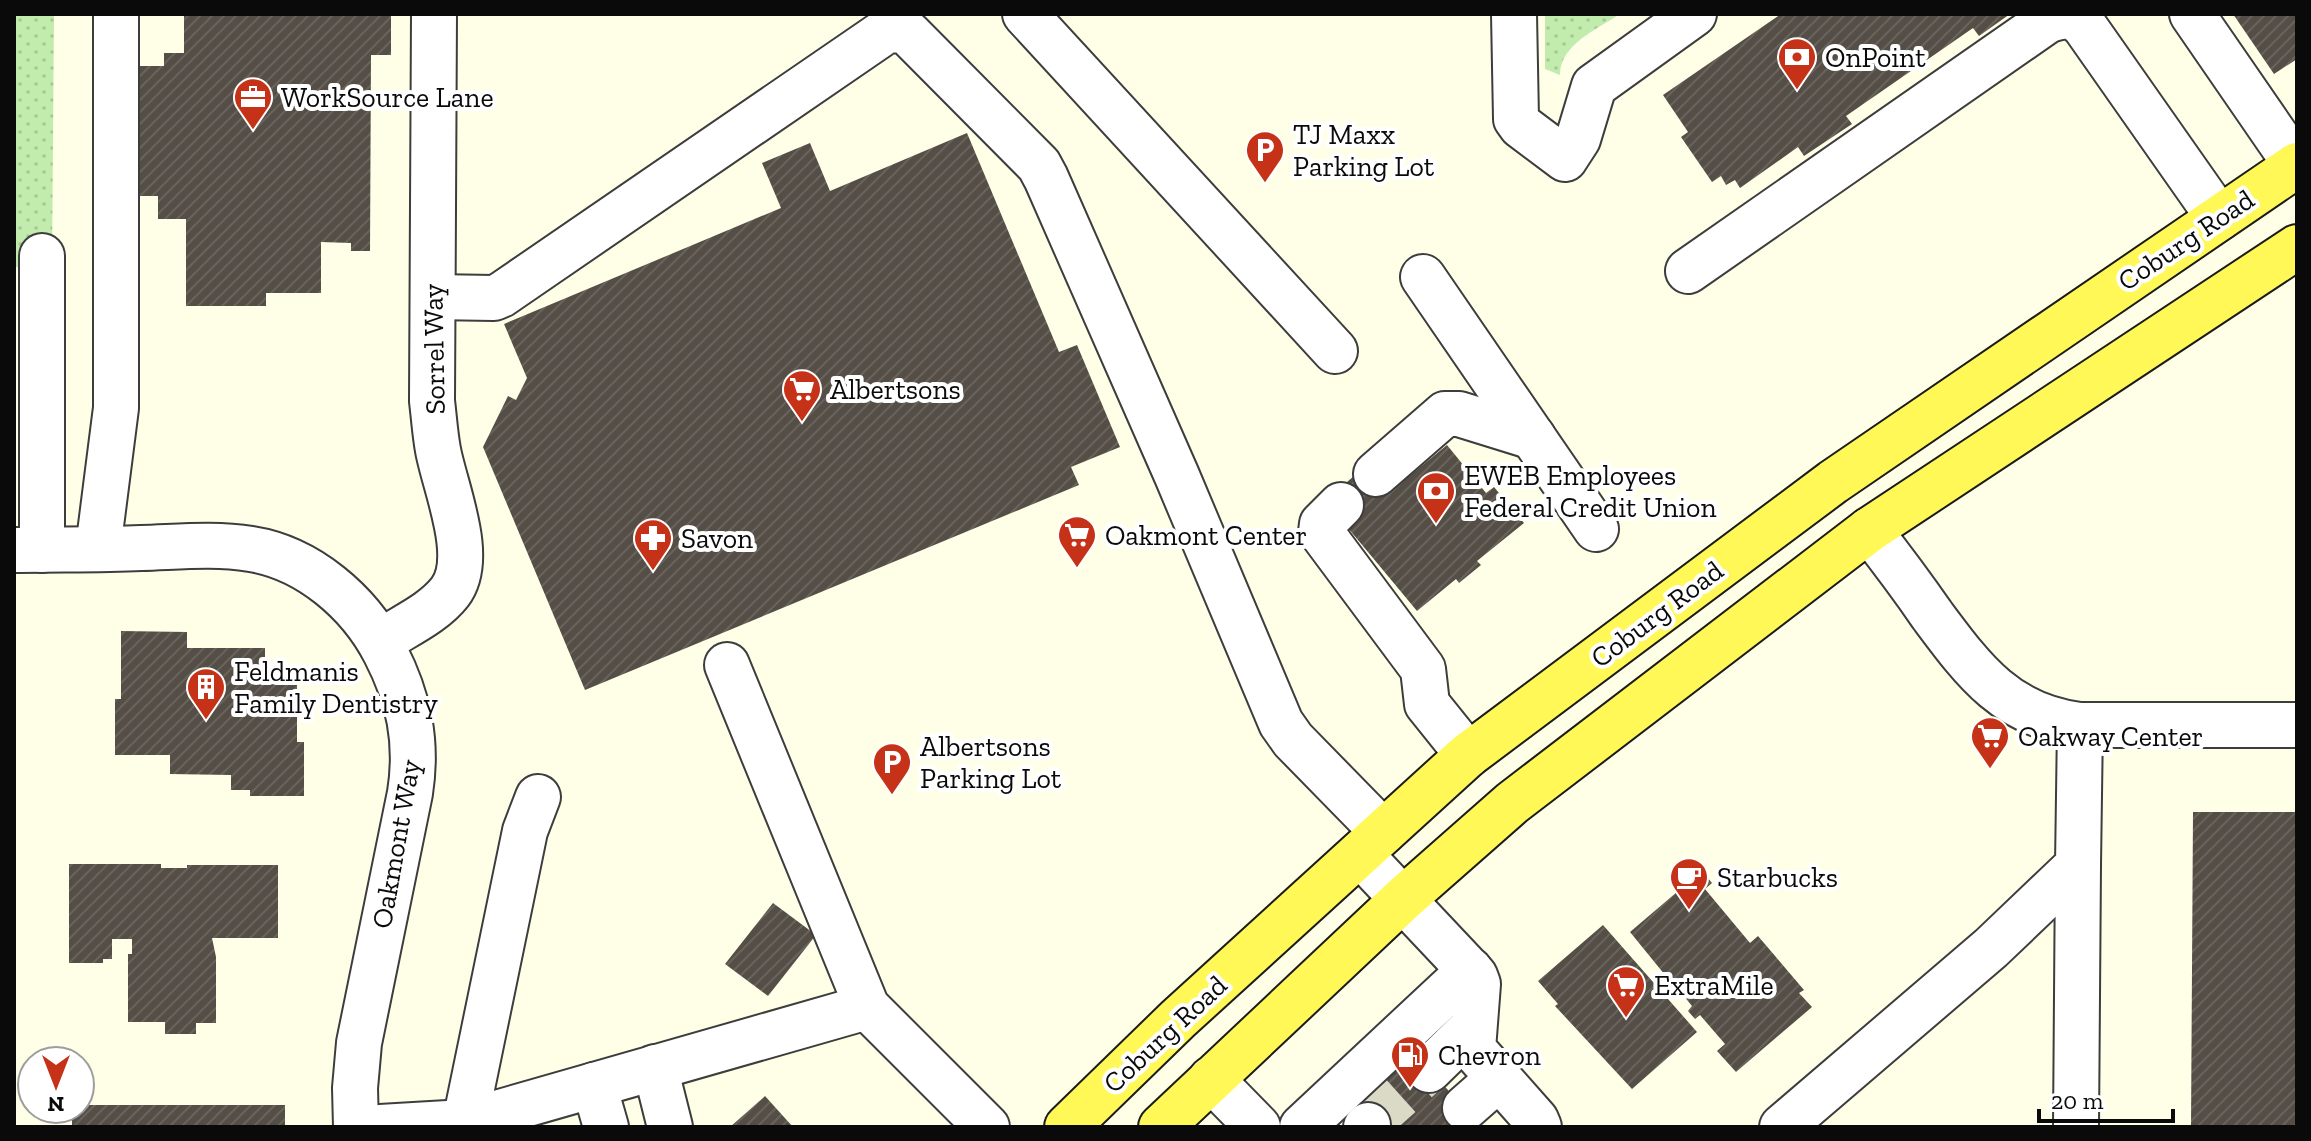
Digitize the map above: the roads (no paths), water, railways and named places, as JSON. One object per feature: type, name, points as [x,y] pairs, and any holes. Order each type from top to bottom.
[{"type":"main road","name":"Coburg Road","points":[[1067,1127],[1178,1019],[1468,755],[1833,482],[2296,165]]},
{"type":"main road","points":[[1161,1127],[1403,899],[1512,803],[1869,530],[2297,247]]},
{"type":"main road","points":[[1833,482],[1869,530]]},
{"type":"street","points":[[42,256],[28,550],[98,549],[116,408],[116,14]]},
{"type":"street","name":"Sorrel Way","points":[[380,642],[444,599],[453,589],[457,577],[458,540],[438,452],[432,401],[434,14]]},
{"type":"street","points":[[1025,14],[1335,351]]},
{"type":"street","points":[[1514,14],[1516,119],[1565,159],[1578,139],[1594,86],[1694,14]]},
{"type":"street","points":[[2192,14],[2296,165]]},
{"type":"street","points":[[1688,271],[2047,21],[2064,16],[2079,20],[2085,27],[2219,218]]},
{"type":"street","points":[[433,297],[494,298],[501,295],[886,31],[901,30],[909,34],[1039,165],[1177,476],[1281,723],[1372,843],[1403,899],[1470,970],[1478,984],[1473,1049],[1539,1127]]},
{"type":"street","points":[[1423,277],[1596,529]]},
{"type":"street","points":[[1376,474],[1439,417],[1451,413],[1533,437]]},
{"type":"street","points":[[1341,505],[1322,524],[1321,532],[1423,669],[1427,704],[1468,755]]},
{"type":"street","points":[[1869,530],[1964,659],[1984,681],[2031,712],[2049,720],[2080,725],[2297,725]]},
{"type":"street","name":"Oakmont Way","points":[[98,549],[227,546],[277,556],[303,567],[329,585],[369,625],[380,642],[408,708],[414,755],[410,793],[359,1043],[356,1127]]},
{"type":"street","points":[[727,665],[867,1007],[987,1127]]},
{"type":"street","points":[[2076,1127],[2080,725]]},
{"type":"street","points":[[465,1124],[525,831],[538,797]]},
{"type":"street","points":[[1782,1127],[1991,948],[2078,865]]},
{"type":"street","points":[[1302,1127],[1470,970]]},
{"type":"street","points":[[380,1127],[465,1124],[522,1117],[594,1085],[867,1007]]},
{"type":"street","points":[[1429,1070],[1474,1026]]},
{"type":"street","points":[[655,1067],[670,1127]]},
{"type":"street","points":[[1211,1079],[1258,1127]]},
{"type":"street","points":[[1465,1108],[1498,1079]]},
{"type":"street","points":[[594,1085],[606,1127]]},
{"type":"tunnel","points":[[1368,1125],[1429,1070]]},
{"type":"place","name":"OnPoint","points":[[1797,91]]},
{"type":"place","name":"WorkSource Lane","points":[[253,131]]},
{"type":"place","name":"TJ Maxx Parking Lot","points":[[1265,184]]},
{"type":"place","name":"Albertsons","points":[[802,423]]},
{"type":"place","name":"EWEB Employees Federal Credit Union","points":[[1436,525]]},
{"type":"place","name":"Oakmont Center","points":[[1077,569]]},
{"type":"place","name":"Savon","points":[[653,572]]},
{"type":"place","name":"Feldmanis Family Dentistry","points":[[206,721]]},
{"type":"place","name":"Oakway Center","points":[[1990,770]]},
{"type":"place","name":"Albertsons Parking Lot","points":[[892,796]]},
{"type":"place","name":"Starbucks","points":[[1689,911]]},
{"type":"place","name":"ExtraMile","points":[[1626,1019]]},
{"type":"place","name":"Chevron","points":[[1410,1089]]}]
